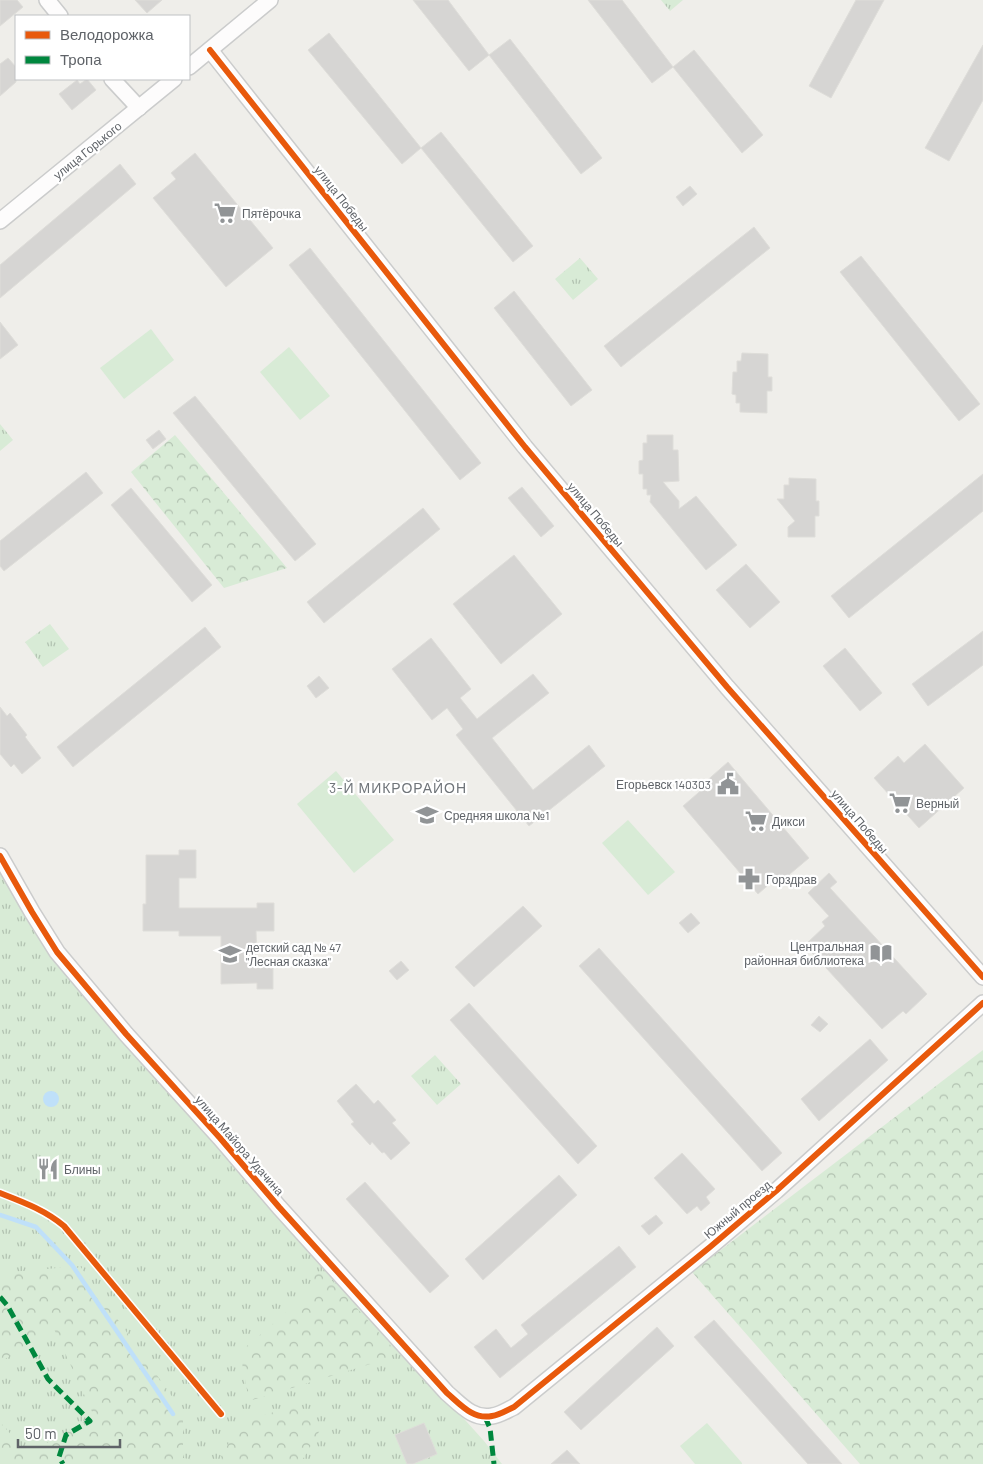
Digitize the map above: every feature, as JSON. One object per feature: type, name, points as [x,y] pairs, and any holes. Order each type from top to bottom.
[{"type":"street","points":[[47,0],[59,15]]},
{"type":"street","points":[[190,66],[270,0]]},
{"type":"street","name":"улица Победы","points":[[210,50],[529,452],[727,687],[983,977]]},
{"type":"street","points":[[113,80],[138,108]]},
{"type":"street","name":"улица Горького","points":[[0,221],[173,80]]},
{"type":"street","name":"улица Майора Удачина","points":[[0,856],[57,952],[126,1034],[220,1138],[279,1207],[448,1393],[466,1410],[485,1417],[493,1416]]},
{"type":"street","name":"Южный проезд","points":[[493,1416],[514,1407],[718,1240],[811,1160],[983,1003]]},
{"type":"green space","points":[[661,0],[683,0],[670,11]]},
{"type":"green space","points":[[580,258],[598,279],[573,300],[555,279]]},
{"type":"green space","points":[[151,329],[174,360],[124,399],[100,368]]},
{"type":"green space","points":[[289,347],[330,396],[300,420],[260,372]]},
{"type":"green space","points":[[0,424],[13,440],[0,451]]},
{"type":"green space","points":[[175,435],[287,568],[224,588],[131,472]]},
{"type":"green space","points":[[50,624],[69,649],[43,667],[25,642]]},
{"type":"green space","points":[[336,771],[394,840],[354,873],[297,804]]},
{"type":"green space","points":[[628,820],[675,872],[648,895],[602,843]]},
{"type":"green space","points":[[0,865],[30,925],[61,965],[289,1224],[484,1441],[502,1464],[0,1464]]},
{"type":"green space","points":[[983,1050],[983,1464],[860,1464],[692,1272]]},
{"type":"green space","points":[[435,1055],[461,1084],[437,1105],[411,1076]]},
{"type":"green space","points":[[80,1266],[183,1412],[183,1458],[213,1464],[0,1464],[0,1422],[28,1454],[94,1416],[54,1329],[0,1362],[0,1273]]},
{"type":"green space","points":[[322,1273],[326,1274],[391,1346],[387,1359],[249,1401],[240,1352],[311,1291],[313,1276]]},
{"type":"green space","points":[[293,1407],[320,1430],[300,1464],[217,1464],[241,1421]]},
{"type":"green space","points":[[707,1423],[742,1464],[695,1464],[680,1446]]},
{"type":"water","points":[[51,1091],[57,1093],[59,1099],[57,1105],[51,1107],[45,1105],[43,1099],[45,1093]]},
{"type":"building","points":[[0,0],[17,0],[23,7],[0,26]]},
{"type":"building","points":[[135,0],[162,0],[147,13]]},
{"type":"building","points":[[413,0],[448,0],[489,55],[469,71]]},
{"type":"building","points":[[588,0],[622,0],[673,67],[652,83]]},
{"type":"building","points":[[856,0],[884,0],[831,98],[809,86]]},
{"type":"building","points":[[329,33],[421,148],[402,164],[308,50]]},
{"type":"building","points":[[510,39],[602,158],[581,174],[489,55]]},
{"type":"building","points":[[983,45],[983,100],[949,161],[925,148]]},
{"type":"building","points":[[694,50],[763,135],[742,153],[673,67]]},
{"type":"building","points":[[8,58],[15,66],[16,82],[0,96],[0,64]]},
{"type":"building","points":[[77,80],[80,84],[88,80],[96,90],[72,110],[59,94]]},
{"type":"building","points":[[441,132],[533,246],[513,262],[421,148]]},
{"type":"building","points":[[195,153],[273,248],[226,287],[153,198],[176,179],[171,173]]},
{"type":"building","points":[[120,164],[136,184],[0,298],[0,265]]},
{"type":"building","points":[[690,186],[697,194],[683,206],[676,197]]},
{"type":"building","points":[[754,227],[770,248],[621,367],[604,346]]},
{"type":"building","points":[[310,248],[481,463],[460,480],[289,265]]},
{"type":"building","points":[[861,256],[980,404],[959,421],[840,272]]},
{"type":"building","points":[[514,291],[592,390],[571,406],[494,308]]},
{"type":"building","points":[[0,322],[18,345],[0,359]]},
{"type":"building","points":[[742,353],[768,354],[768,377],[772,377],[772,391],[767,391],[767,413],[740,412],[740,403],[736,403],[736,395],[732,394],[733,372],[737,372],[737,361],[741,361]]},
{"type":"building","points":[[195,396],[316,544],[295,561],[173,413]]},
{"type":"building","points":[[159,430],[166,439],[153,449],[146,440]]},
{"type":"building","points":[[647,435],[673,435],[673,450],[678,450],[679,481],[663,482],[679,501],[679,509],[696,496],[737,545],[706,570],[650,502],[651,495],[647,495],[647,489],[643,489],[643,474],[639,474],[639,461],[643,460],[643,443],[647,443]]},
{"type":"building","points":[[86,472],[103,493],[4,571],[0,566],[0,541]]},
{"type":"building","points":[[983,474],[983,511],[849,618],[831,596]]},
{"type":"building","points":[[789,478],[816,479],[816,501],[819,501],[819,516],[815,516],[815,537],[788,537],[788,527],[795,521],[777,499],[784,499],[784,485],[789,485]]},
{"type":"building","points":[[522,487],[554,526],[541,537],[508,498]]},
{"type":"building","points":[[131,488],[212,585],[192,602],[111,505]]},
{"type":"building","points":[[423,508],[440,529],[324,623],[307,602]]},
{"type":"building","points":[[514,555],[562,614],[501,664],[453,604]]},
{"type":"building","points":[[746,564],[780,602],[750,628],[716,590]]},
{"type":"building","points":[[205,627],[221,647],[73,767],[57,747]]},
{"type":"building","points":[[983,631],[983,665],[928,706],[912,684]]},
{"type":"building","points":[[431,638],[471,689],[460,698],[477,719],[533,674],[549,693],[492,738],[533,790],[589,745],[605,766],[529,826],[456,735],[463,729],[447,708],[432,720],[392,669]]},
{"type":"building","points":[[845,648],[882,693],[860,711],[823,666]]},
{"type":"building","points":[[319,676],[329,688],[316,698],[307,686]]},
{"type":"building","points":[[0,707],[7,716],[10,713],[27,735],[25,737],[41,758],[22,774],[14,764],[11,767],[0,754]]},
{"type":"building","points":[[925,744],[964,788],[919,828],[874,778],[898,756],[904,763]]},
{"type":"building","points":[[728,762],[809,858],[784,879],[780,875],[758,894],[683,806],[705,787],[703,784]]},
{"type":"building","points":[[179,850],[196,850],[196,878],[179,878],[179,908],[257,908],[257,903],[274,903],[274,931],[256,931],[257,961],[273,960],[273,989],[257,989],[257,983],[221,984],[221,936],[179,936],[179,931],[143,931],[143,904],[146,904],[146,855],[179,855]]},
{"type":"building","points":[[829,873],[837,882],[830,888],[927,994],[906,1014],[903,1011],[882,1029],[805,945],[825,926],[822,922],[829,916],[808,893]]},
{"type":"building","points":[[523,906],[542,926],[474,987],[455,967]]},
{"type":"building","points":[[691,913],[700,923],[688,933],[679,923]]},
{"type":"building","points":[[599,948],[782,1153],[762,1171],[579,966]]},
{"type":"building","points":[[401,961],[409,970],[397,980],[389,971]]},
{"type":"building","points":[[469,1003],[597,1146],[578,1164],[450,1020]]},
{"type":"building","points":[[819,1016],[828,1024],[820,1032],[811,1025]]},
{"type":"building","points":[[870,1039],[888,1060],[819,1121],[801,1099]]},
{"type":"building","points":[[356,1084],[374,1104],[378,1100],[396,1120],[392,1123],[410,1143],[391,1160],[372,1142],[370,1145],[351,1124],[354,1122],[337,1101]]},
{"type":"building","points":[[682,1153],[715,1189],[706,1197],[710,1203],[701,1211],[697,1206],[687,1214],[654,1178]]},
{"type":"building","points":[[559,1175],[577,1195],[483,1280],[465,1259]]},
{"type":"building","points":[[365,1182],[449,1276],[430,1293],[346,1199]]},
{"type":"building","points":[[656,1215],[663,1223],[649,1235],[641,1226]]},
{"type":"building","points":[[619,1246],[636,1267],[500,1378],[474,1347],[496,1329],[511,1348],[528,1334],[521,1325]]},
{"type":"building","points":[[714,1320],[842,1464],[808,1464],[694,1337]]},
{"type":"building","points":[[657,1327],[674,1346],[581,1430],[564,1412]]},
{"type":"building","points":[[424,1423],[437,1454],[413,1464],[407,1464],[395,1435]]},
{"type":"building","points":[[567,1450],[580,1464],[551,1464]]},
{"type":"waterway","points":[[0,1215],[36,1227],[72,1265],[173,1414]]},
{"type":"marked path","points":[[0,1297],[7,1305],[48,1379],[90,1421],[66,1435],[59,1457],[63,1464]]},
{"type":"marked path","points":[[485,1417],[490,1428],[494,1464]]},
{"type":"cycle path","points":[[210,50],[525,447],[727,687],[983,977]]},
{"type":"cycle path","points":[[0,856],[57,952],[126,1034],[447,1393],[467,1410],[485,1417],[498,1415],[514,1407],[710,1247],[776,1191],[983,1003]]},
{"type":"cycle path","points":[[0,1193],[41,1211],[64,1226],[221,1414]]},
{"type":"place","name":"Пятёрочка","points":[[225,213]]},
{"type":"place","name":"Егорьевск 140303","points":[[728,784]]},
{"type":"place","name":"Верный","points":[[900,803]]},
{"type":"place","name":"Средняя школа №1","points":[[427,815]]},
{"type":"place","name":"Дикси","points":[[756,821]]},
{"type":"place","name":"Горздрав","points":[[749,879]]},
{"type":"place","name":"Центральная районная библиотека","points":[[881,953]]},
{"type":"place","name":"детский сад № 47 \"Лесная сказка\"","points":[[230,954]]},
{"type":"place","name":"Блины","points":[[48,1169]]},
{"type":"district","name":"3-Й МИКРОРАЙОН","points":[[398,787]]}]
